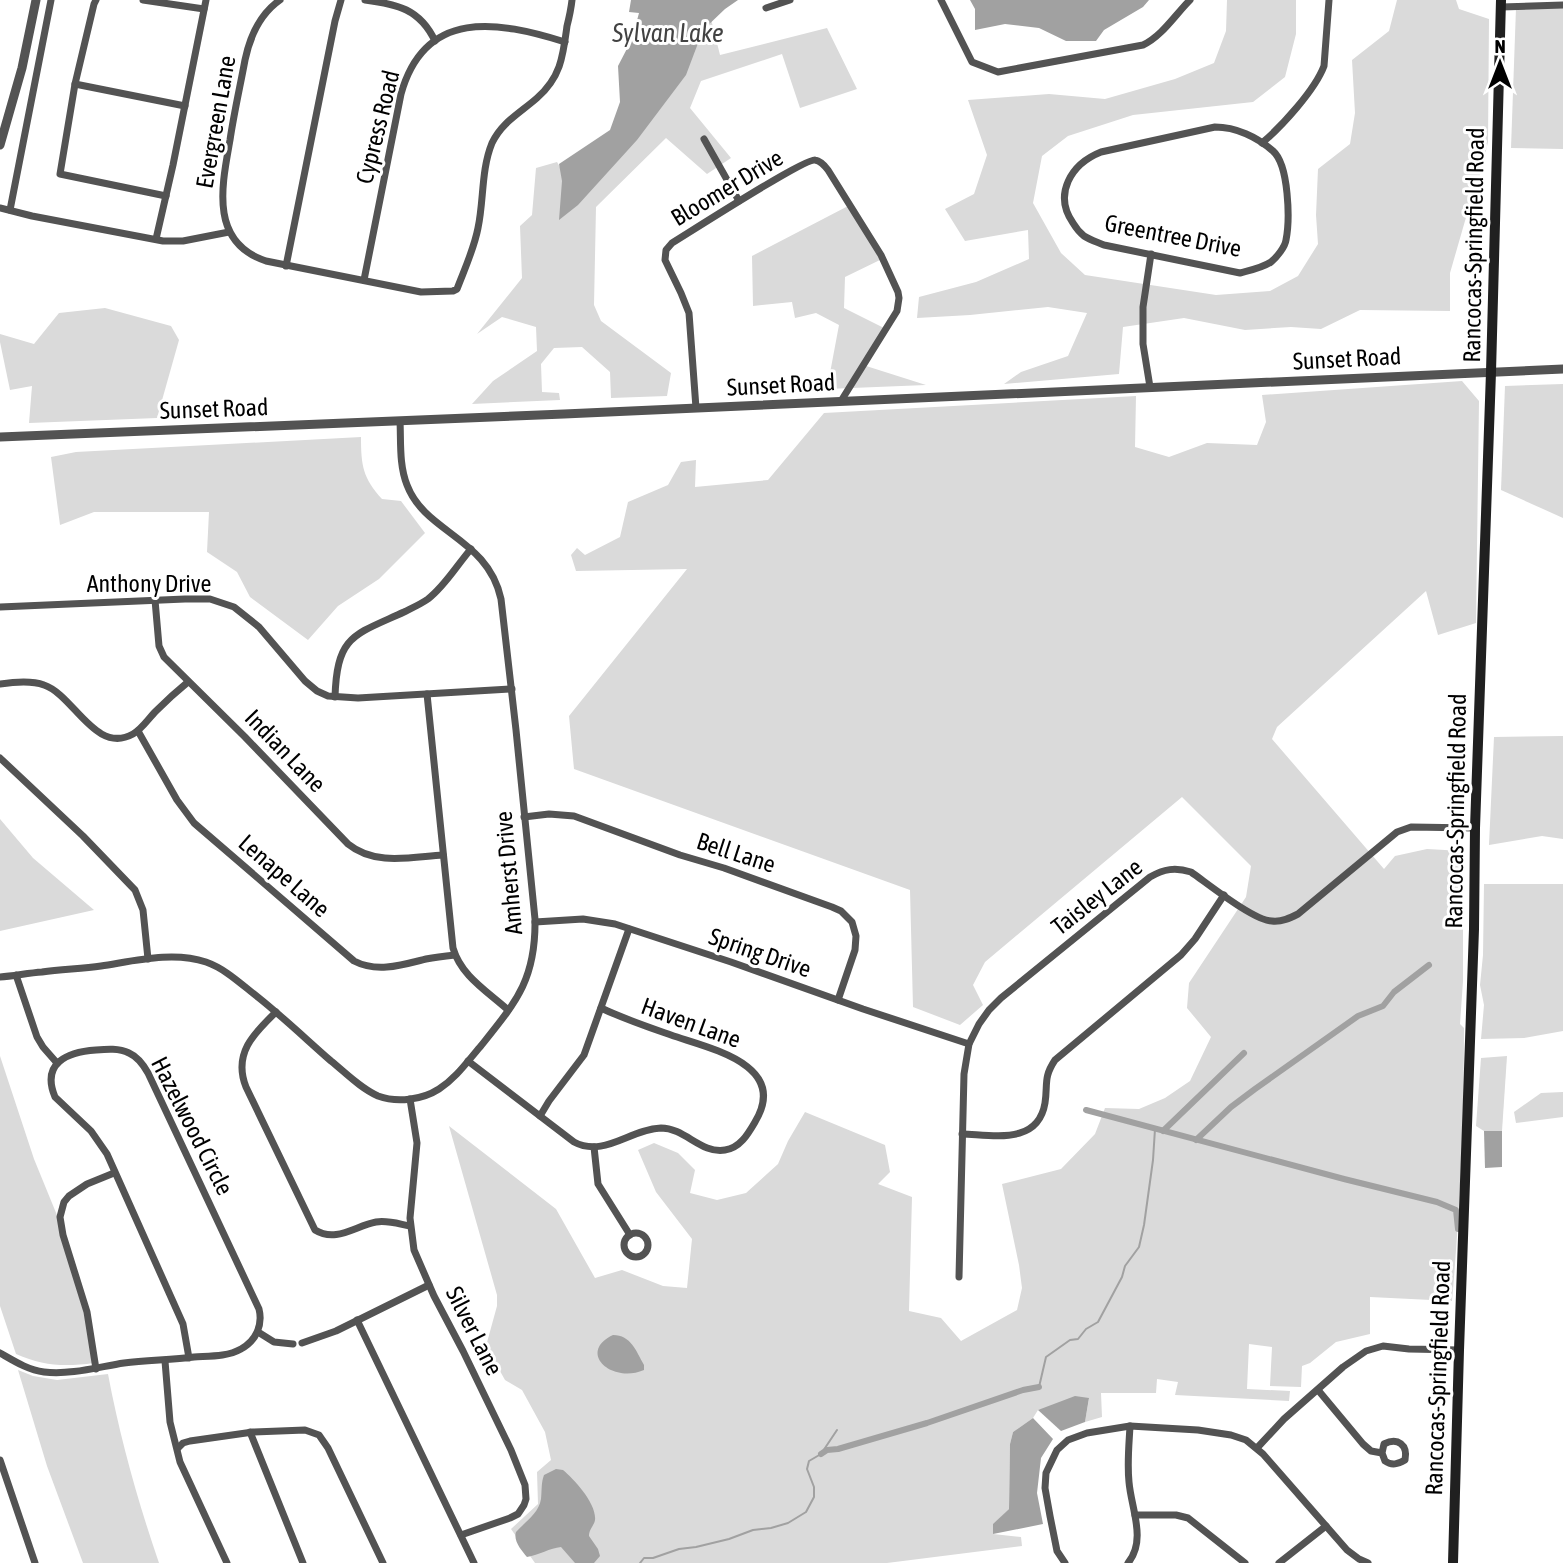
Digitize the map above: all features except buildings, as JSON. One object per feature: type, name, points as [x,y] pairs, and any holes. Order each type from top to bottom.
[{"type":"main road","name":"Rancocas-Springfield Road","points":[[1453,1563],[1492,372],[1501,4]]},
{"type":"street","points":[[0,145],[23,68],[36,0]]},
{"type":"street","points":[[10,210],[51,0]]},
{"type":"street","points":[[96,0],[75,84],[60,174],[166,196]]},
{"type":"street","points":[[143,0],[204,9]]},
{"type":"street","points":[[156,239],[206,0]]},
{"type":"street","points":[[262,0],[270,8]]},
{"type":"street","name":"Evergreen Lane","points":[[229,232],[221,197],[225,162],[248,45],[258,24],[270,8],[281,0]]},
{"type":"street","points":[[286,265],[341,0]]},
{"type":"street","points":[[365,0],[396,6],[410,12],[425,23],[435,41]]},
{"type":"street","points":[[0,208],[156,239],[183,241],[229,232],[250,253],[261,259],[421,292],[453,291],[457,289],[476,238],[491,145],[511,117],[537,99],[554,79],[560,66],[572,0]]},
{"type":"street","points":[[766,8],[790,0]]},
{"type":"street","points":[[941,0],[972,62],[998,72],[1143,45],[1160,33],[1190,0]]},
{"type":"street","points":[[1262,143],[1287,118],[1320,77],[1324,66],[1329,0]]},
{"type":"street","points":[[1501,4],[1563,5]]},
{"type":"street","name":"Cypress Road","points":[[364,281],[403,88],[414,62],[435,41],[464,27],[516,29],[565,41]]},
{"type":"street","points":[[75,84],[185,106]]},
{"type":"street","name":"Greentree Drive","points":[[1215,127],[1228,127],[1262,143],[1276,155],[1283,168],[1287,185],[1288,229],[1286,243],[1276,257],[1264,266],[1240,272],[1104,244],[1090,240],[1078,232],[1066,213],[1065,189],[1068,181],[1078,166],[1101,152],[1215,127]]},
{"type":"street","points":[[704,139],[739,201]]},
{"type":"street","name":"Bloomer Drive","points":[[696,408],[689,313],[664,254],[672,243],[810,160],[824,165],[828,170],[881,255],[899,299],[897,312],[841,401]]},
{"type":"street","points":[[1150,387],[1143,344],[1143,307],[1151,254]]},
{"type":"street","name":"Sunset Road","points":[[0,437],[1563,369]]},
{"type":"street","name":"Amherst Drive","points":[[0,977],[148,959],[180,958],[206,962],[230,976],[276,1012],[346,1075],[367,1090],[389,1099],[422,1097],[449,1082],[508,1010],[523,988],[530,969],[535,922],[512,689],[499,590],[488,567],[471,549],[434,519],[412,495],[402,461],[400,421]]},
{"type":"street","points":[[335,697],[341,656],[351,639],[361,631],[425,601],[436,593],[471,549]]},
{"type":"street","name":"Indian Lane","points":[[155,600],[161,652],[353,848],[376,858],[443,855]]},
{"type":"street","name":"Anthony Drive","points":[[0,607],[215,600],[234,607],[259,627],[300,676],[322,694],[358,698],[512,689]]},
{"type":"street","points":[[0,684],[31,683],[46,686],[107,737],[120,739],[138,731],[188,682]]},
{"type":"street","points":[[427,694],[455,955],[468,976],[508,1010]]},
{"type":"street","name":"Lenape Lane","points":[[138,731],[177,800],[194,823],[354,961],[380,968],[455,955]]},
{"type":"street","points":[[0,758],[83,835],[135,890],[143,910],[148,959]]},
{"type":"street","name":"Bell Lane","points":[[524,817],[549,814],[574,816],[841,911],[852,922],[856,941],[838,1000]]},
{"type":"street","name":"Taisley Lane","points":[[960,1277],[964,1074],[969,1044],[979,1024],[1001,998],[1159,871],[1170,868],[1191,872],[1256,917],[1270,921],[1284,920],[1298,914],[1397,832],[1410,827],[1475,828]]},
{"type":"street","points":[[962,1134],[1013,1136],[1034,1126],[1045,1101],[1048,1070],[1055,1060],[1181,955],[1224,895]]},
{"type":"street","name":"Spring Drive","points":[[535,922],[583,919],[608,922],[969,1044]]},
{"type":"street","points":[[540,1116],[583,1058],[629,929]]},
{"type":"street","points":[[16,975],[37,1037],[57,1063],[52,1073],[51,1089],[55,1097],[97,1139],[107,1154],[183,1324],[190,1358]]},
{"type":"street","name":"Haven Lane","points":[[594,1147],[660,1128],[676,1131],[709,1149],[729,1149],[739,1144],[746,1136],[758,1118],[762,1102],[759,1081],[740,1060],[601,1008]]},
{"type":"street","points":[[276,1012],[247,1046],[241,1072],[316,1230],[334,1236],[372,1223],[387,1221],[410,1226]]},
{"type":"street","name":"Hazelwood Circle","points":[[57,1063],[74,1053],[110,1049],[132,1054],[144,1065],[259,1309],[261,1317],[258,1332]]},
{"type":"street","points":[[468,1061],[574,1142],[594,1147],[598,1184],[630,1235]]},
{"type":"street","name":"Silver Lane","points":[[410,1099],[417,1143],[410,1226],[416,1255],[488,1402],[525,1485],[524,1505],[518,1514],[461,1535]]},
{"type":"street","points":[[96,1369],[87,1312],[60,1217],[64,1202],[69,1196],[87,1184],[114,1172]]},
{"type":"street","points":[[0,1353],[39,1371],[60,1372],[223,1354],[239,1350],[258,1332],[274,1342],[298,1343],[330,1333],[429,1285]]},
{"type":"street","points":[[357,1320],[474,1563]]},
{"type":"street","points":[[1257,1448],[1284,1419],[1354,1359],[1372,1349],[1383,1346],[1459,1350]]},
{"type":"street","points":[[165,1361],[170,1422],[180,1462],[227,1563]]},
{"type":"street","points":[[1318,1390],[1363,1444],[1371,1451],[1382,1453]]},
{"type":"street","points":[[1128,1563],[1136,1545],[1137,1530],[1127,1458],[1130,1426]]},
{"type":"street","points":[[1065,1563],[1055,1539],[1045,1488],[1046,1473],[1058,1450],[1068,1440],[1087,1433],[1130,1426],[1198,1430],[1246,1440],[1257,1448],[1347,1550],[1368,1563]]},
{"type":"street","points":[[178,1448],[186,1442],[250,1432],[305,1430],[319,1435],[328,1448],[383,1563]]},
{"type":"street","points":[[250,1432],[303,1563]]},
{"type":"street","points":[[0,1460],[35,1563]]},
{"type":"street","points":[[1135,1515],[1176,1515],[1188,1518],[1245,1563]]},
{"type":"street","points":[[1279,1563],[1326,1526]]},
{"type":"shaded area","points":[[1227,0],[1296,0],[1296,34],[1285,77],[1253,102],[1133,115],[1068,136],[1042,156],[1033,203],[1061,253],[1085,275],[1216,295],[1270,291],[1298,276],[1318,244],[1318,169],[1350,144],[1355,113],[1352,60],[1389,31],[1397,0],[1456,0],[1459,9],[1489,19],[1488,142],[1476,192],[1450,273],[1450,311],[1360,310],[1321,329],[1291,327],[1245,330],[1184,318],[1123,327],[1119,374],[1004,384],[1021,372],[1068,356],[1087,313],[1048,307],[917,318],[919,297],[976,282],[1029,259],[1028,230],[965,241],[945,209],[974,194],[987,155],[968,100],[1049,94],[1105,99],[1175,79],[1214,63],[1226,31]]},
{"type":"shaded area","points":[[1563,5],[1563,149],[1511,148],[1516,8]]},
{"type":"shaded area","points":[[710,15],[720,55],[827,28],[857,89],[800,108],[782,54],[701,81],[690,108],[731,158],[707,174],[666,138],[596,207],[594,305],[601,321],[671,373],[667,396],[611,398],[610,372],[582,347],[554,348],[541,364],[542,392],[559,393],[560,400],[472,404],[493,381],[537,351],[536,327],[502,317],[477,334],[522,278],[520,226],[532,215],[536,168],[557,162],[576,194]]},
{"type":"shaded area","points":[[850,205],[882,259],[845,277],[844,308],[888,330],[863,365],[926,385],[827,389],[839,325],[816,313],[795,318],[792,302],[753,306],[752,256]]},
{"type":"shaded area","points":[[105,308],[171,326],[179,340],[157,418],[29,423],[32,386],[10,390],[0,334],[34,344],[59,313]]},
{"type":"shaded area","points":[[1462,381],[1479,401],[1476,623],[1438,635],[1426,591],[1277,727],[1272,739],[1384,869],[1395,856],[1427,849],[1463,851],[1463,981],[1460,1024],[1464,1028],[1463,1096],[1452,1301],[1370,1297],[1370,1334],[1336,1342],[1310,1363],[1302,1366],[1301,1387],[1270,1386],[1272,1347],[1249,1344],[1247,1389],[1290,1391],[1289,1401],[1175,1395],[1178,1382],[1157,1379],[1156,1393],[1101,1393],[1102,1417],[1085,1422],[1089,1399],[1038,1410],[1033,1418],[1013,1432],[1010,1444],[1009,1509],[993,1525],[993,1534],[1021,1537],[1022,1546],[887,1563],[535,1563],[511,1529],[538,1504],[537,1472],[551,1460],[545,1432],[522,1390],[505,1380],[486,1346],[497,1306],[497,1295],[449,1126],[556,1209],[595,1278],[622,1270],[663,1286],[687,1288],[692,1239],[656,1192],[638,1150],[654,1143],[678,1153],[695,1170],[690,1193],[717,1200],[746,1193],[778,1164],[805,1112],[885,1145],[890,1172],[878,1184],[912,1197],[909,1311],[941,1318],[961,1341],[1017,1310],[1022,1288],[1002,1184],[1061,1169],[1095,1134],[1105,1108],[1139,1109],[1165,1098],[1190,1081],[1211,1037],[1187,1008],[1189,983],[1246,897],[1251,866],[1182,797],[985,962],[973,985],[983,1005],[960,1025],[913,1007],[910,890],[574,769],[569,716],[687,569],[576,571],[571,555],[577,548],[585,555],[620,537],[628,502],[668,485],[681,462],[696,460],[695,487],[768,480],[824,413],[1136,396],[1135,447],[1169,457],[1207,443],[1257,445],[1266,422],[1262,395]]},
{"type":"shaded area","points":[[1563,384],[1563,518],[1501,490],[1505,386]]},
{"type":"shaded area","points":[[361,437],[363,464],[371,485],[382,499],[401,501],[425,533],[379,579],[338,606],[308,640],[250,597],[237,572],[207,552],[209,512],[94,512],[60,525],[51,457],[76,452]]},
{"type":"shaded area","points":[[1563,736],[1563,839],[1542,836],[1489,845],[1494,737]]},
{"type":"shaded area","points":[[0,819],[33,858],[94,910],[0,931]]},
{"type":"shaded area","points":[[1484,884],[1563,884],[1563,1031],[1524,1038],[1481,1039],[1484,1005],[1480,985]]},
{"type":"shaded area","points":[[0,1056],[34,1159],[61,1225],[85,1303],[94,1363],[54,1364],[16,1354],[0,1306]]},
{"type":"shaded area","points":[[1507,1056],[1502,1131],[1484,1131],[1476,1126],[1481,1058]]},
{"type":"shaded area","points":[[1563,1092],[1563,1117],[1516,1123],[1514,1112],[1541,1093]]},
{"type":"shaded area","points":[[18,1370],[57,1380],[108,1374],[130,1470],[159,1563],[83,1563],[47,1466]]},
{"type":"water","name":"Sylvan Lake","points":[[631,0],[738,0],[703,30],[686,75],[637,140],[578,205],[559,220],[562,181],[559,164],[610,130],[620,102],[618,66],[632,39],[639,13],[629,12]]},
{"type":"water","points":[[970,0],[1149,0],[1143,7],[1104,30],[1096,41],[1066,41],[1039,28],[1005,24],[975,30],[975,9]]},
{"type":"water","points":[[1484,1131],[1502,1131],[1502,1167],[1485,1168]]},
{"type":"water","points":[[613,1335],[629,1341],[644,1365],[644,1370],[620,1373],[603,1364],[598,1357],[598,1350],[603,1342]]},
{"type":"water","points":[[1075,1396],[1089,1398],[1085,1422],[1061,1431],[1038,1410]]},
{"type":"water","points":[[1033,1418],[1053,1439],[1041,1458],[1037,1493],[1043,1524],[993,1534],[993,1524],[1009,1509],[1010,1444],[1013,1432]]},
{"type":"water","points":[[556,1469],[563,1470],[573,1479],[584,1492],[595,1514],[589,1536],[600,1556],[594,1563],[575,1563],[561,1547],[527,1557],[517,1542],[516,1532],[540,1504],[544,1475]]},
{"type":"waterway","points":[[1196,1140],[1231,1107],[1358,1016],[1383,1006],[1394,992],[1429,965]]},
{"type":"waterway","points":[[1163,1131],[1244,1053]]},
{"type":"waterway","points":[[1086,1110],[1437,1202],[1456,1210],[1458,1229]]},
{"type":"waterway","points":[[1039,1387],[1046,1357],[1070,1340],[1078,1339],[1086,1329],[1098,1322],[1125,1266],[1139,1247],[1153,1160],[1155,1129]]},
{"type":"waterway","points":[[821,1454],[1039,1387]]},
{"type":"waterway","points":[[640,1563],[644,1558],[653,1558],[679,1549],[788,1523],[806,1512],[814,1497],[814,1487],[807,1469],[809,1461],[821,1454],[837,1430]]}]
